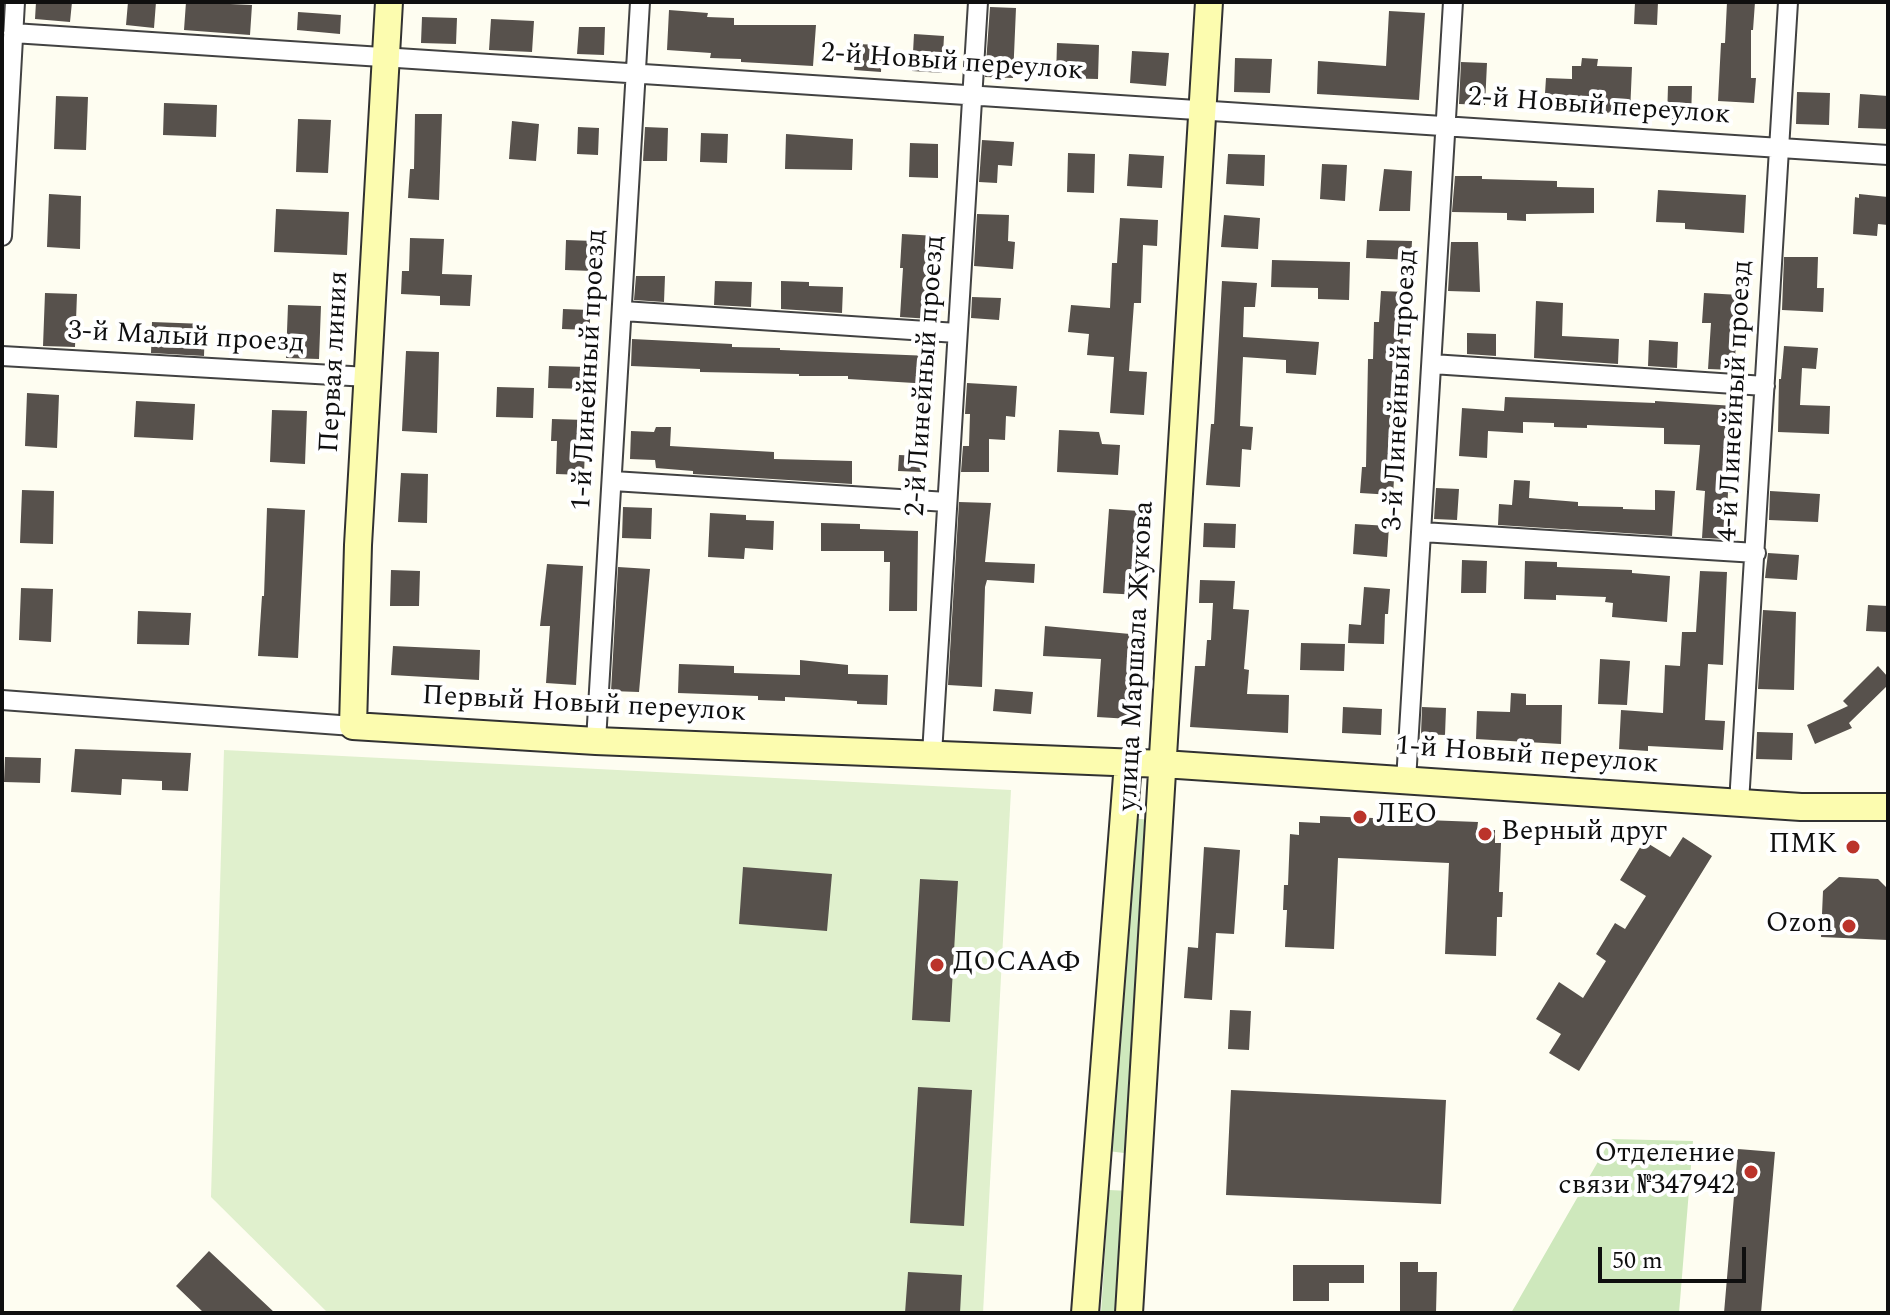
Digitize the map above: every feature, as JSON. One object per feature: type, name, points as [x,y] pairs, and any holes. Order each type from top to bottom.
[{"type":"main road","name":"Первая линия","points":[[353,726],[358,545],[389,2]]},
{"type":"main road","name":"улица Маршала Жукова","points":[[1129,1313],[1209,2]]},
{"type":"main road","name":"Первый Новый переулок","points":[[353,726],[596,741],[1163,764]]},
{"type":"main road","name":"улица Маршала Жукова","points":[[1085,1313],[1128,763]]},
{"type":"main road","name":"1-й Новый переулок","points":[[1163,764],[1801,807],[1888,807]]},
{"type":"main road","points":[[1096,1170],[1137,1176]]},
{"type":"street","points":[[2,236],[15,2]]},
{"type":"street","name":"1-й Линейный проезд","points":[[596,741],[640,2]]},
{"type":"street","name":"2-й Линейный проезд","points":[[932,754],[978,2]]},
{"type":"street","name":"3-й Линейный проезд","points":[[1406,781],[1453,2]]},
{"type":"street","name":"4-й Линейный проезд","points":[[1739,803],[1788,2]]},
{"type":"street","name":"2-й Новый переулок","points":[[13,33],[1888,155]]},
{"type":"street","points":[[623,311],[957,333]]},
{"type":"street","name":"3-й Малый проезд","points":[[2,356],[368,377]]},
{"type":"street","points":[[1432,364],[1765,386]]},
{"type":"street","points":[[613,481],[947,502]]},
{"type":"street","points":[[1422,532],[1756,553]]},
{"type":"street","name":"Первый Новый переулок","points":[[2,700],[353,726]]},
{"type":"green space","points":[[224,750],[1011,790],[983,1313],[328,1313],[211,1197]]},
{"type":"green space","points":[[1131,818],[1151,820],[1132,1154],[1108,1151]]},
{"type":"green space","points":[[1611,1139],[1693,1141],[1679,1313],[1511,1313]]},
{"type":"green space","points":[[1109,1190],[1130,1191],[1121,1313],[1101,1313]]},
{"type":"building","points":[[36,2],[72,2],[70,22],[35,19]]},
{"type":"building","points":[[128,2],[156,2],[154,28],[126,25]]},
{"type":"building","points":[[186,2],[252,5],[250,35],[184,30]]},
{"type":"building","points":[[1635,2],[1658,2],[1657,25],[1634,24]]},
{"type":"building","points":[[1727,2],[1755,2],[1751,30],[1751,78],[1756,78],[1754,103],[1718,101]]},
{"type":"building","points":[[990,7],[1016,8],[1013,78],[985,77]]},
{"type":"building","points":[[669,10],[734,18],[734,25],[816,25],[813,66],[741,62],[741,59],[710,58],[711,53],[667,50]]},
{"type":"building","points":[[1389,11],[1425,13],[1419,100],[1317,94],[1318,61],[1386,66]]},
{"type":"building","points":[[298,12],[341,15],[340,34],[297,30]]},
{"type":"building","points":[[422,17],[457,18],[456,44],[421,43]]},
{"type":"building","points":[[491,19],[534,21],[532,52],[489,50]]},
{"type":"building","points":[[579,27],[605,27],[604,55],[577,54]]},
{"type":"building","points":[[914,34],[944,36],[942,73],[912,71]]},
{"type":"building","points":[[1057,43],[1099,45],[1098,79],[1056,78]]},
{"type":"building","points":[[856,44],[882,45],[881,72],[854,70]]},
{"type":"building","points":[[1132,51],[1169,53],[1166,86],[1130,83]]},
{"type":"building","points":[[1235,58],[1272,59],[1270,93],[1234,92]]},
{"type":"building","points":[[1582,58],[1598,59],[1597,66],[1632,67],[1630,113],[1544,109],[1546,78],[1572,79],[1572,66],[1581,66]]},
{"type":"building","points":[[1461,62],[1487,63],[1485,105],[1459,104]]},
{"type":"building","points":[[1668,86],[1692,86],[1691,120],[1667,119]]},
{"type":"building","points":[[1797,92],[1830,93],[1829,125],[1796,124]]},
{"type":"building","points":[[1860,94],[1888,96],[1888,129],[1858,128]]},
{"type":"building","points":[[56,96],[88,97],[86,150],[54,149]]},
{"type":"building","points":[[164,103],[217,105],[216,137],[163,135]]},
{"type":"building","points":[[415,114],[442,114],[439,200],[408,198],[410,169],[414,169]]},
{"type":"building","points":[[298,119],[331,120],[328,173],[296,172]]},
{"type":"building","points":[[512,121],[539,124],[536,161],[509,159]]},
{"type":"building","points":[[578,127],[599,128],[598,155],[577,154]]},
{"type":"building","points":[[645,127],[668,128],[667,161],[643,161]]},
{"type":"building","points":[[701,133],[728,134],[727,163],[700,162]]},
{"type":"building","points":[[786,134],[853,139],[852,170],[785,169]]},
{"type":"building","points":[[982,140],[1014,142],[1012,166],[998,165],[997,183],[979,182]]},
{"type":"building","points":[[910,143],[938,144],[938,178],[909,177]]},
{"type":"building","points":[[1068,153],[1095,154],[1094,193],[1067,192]]},
{"type":"building","points":[[1129,154],[1164,156],[1162,188],[1127,186]]},
{"type":"building","points":[[1228,154],[1265,155],[1264,186],[1226,184]]},
{"type":"building","points":[[1322,164],[1347,165],[1345,201],[1320,199]]},
{"type":"building","points":[[1384,169],[1412,171],[1410,211],[1379,211]]},
{"type":"building","points":[[1455,176],[1557,181],[1557,187],[1594,188],[1594,213],[1526,214],[1526,221],[1507,220],[1507,213],[1452,212]]},
{"type":"building","points":[[1658,190],[1746,195],[1744,233],[1685,229],[1685,223],[1656,222]]},
{"type":"building","points":[[49,194],[81,196],[80,249],[47,247]]},
{"type":"building","points":[[1859,194],[1888,197],[1888,225],[1878,224],[1877,236],[1853,234],[1855,197],[1859,198]]},
{"type":"building","points":[[276,209],[349,212],[347,255],[274,252]]},
{"type":"building","points":[[977,214],[1009,215],[1008,241],[1015,242],[1013,269],[974,266]]},
{"type":"building","points":[[1224,215],[1260,218],[1258,249],[1221,247]]},
{"type":"building","points":[[1120,218],[1158,220],[1157,246],[1143,245],[1141,303],[1134,303],[1129,371],[1147,372],[1144,415],[1110,413],[1114,357],[1087,355],[1089,334],[1068,332],[1071,305],[1110,308],[1112,263],[1117,263]]},
{"type":"building","points":[[902,234],[937,236],[931,319],[900,317]]},
{"type":"building","points":[[410,238],[444,239],[442,274],[472,275],[470,306],[440,305],[440,296],[401,294],[402,271],[409,271]]},
{"type":"building","points":[[566,240],[594,241],[593,271],[565,270]]},
{"type":"building","points":[[1367,240],[1412,241],[1411,260],[1366,258]]},
{"type":"building","points":[[1451,242],[1478,242],[1480,292],[1448,291]]},
{"type":"building","points":[[1784,257],[1818,257],[1817,288],[1824,288],[1823,312],[1782,310]]},
{"type":"building","points":[[1272,260],[1350,262],[1349,300],[1318,299],[1318,288],[1271,287]]},
{"type":"building","points":[[636,276],[665,276],[664,302],[634,300]]},
{"type":"building","points":[[715,281],[752,282],[751,307],[714,305]]},
{"type":"building","points":[[781,281],[843,287],[842,313],[781,309]]},
{"type":"building","points":[[1222,281],[1257,283],[1255,307],[1244,307],[1243,337],[1319,342],[1316,375],[1286,373],[1286,360],[1243,357],[1240,426],[1253,427],[1251,450],[1242,449],[1240,487],[1206,485],[1211,424],[1214,424]]},
{"type":"building","points":[[1381,291],[1406,292],[1393,495],[1360,493],[1362,467],[1366,467],[1368,359],[1373,359],[1374,322],[1379,322]]},
{"type":"building","points":[[45,293],[77,294],[75,347],[43,346]]},
{"type":"building","points":[[1704,293],[1740,295],[1734,370],[1708,369],[1711,323],[1702,323]]},
{"type":"building","points":[[972,297],[1001,298],[999,320],[971,318]]},
{"type":"building","points":[[1536,301],[1563,303],[1562,336],[1619,339],[1618,364],[1534,358]]},
{"type":"building","points":[[288,305],[321,306],[319,359],[286,358]]},
{"type":"building","points":[[563,309],[590,310],[590,330],[562,329]]},
{"type":"building","points":[[152,322],[205,324],[204,356],[151,353]]},
{"type":"building","points":[[1467,333],[1496,334],[1496,356],[1467,354]]},
{"type":"building","points":[[632,339],[732,344],[732,347],[780,350],[931,356],[931,384],[848,379],[848,376],[700,372],[700,369],[631,366]]},
{"type":"building","points":[[1649,340],[1678,342],[1677,368],[1648,366]]},
{"type":"building","points":[[1784,346],[1818,348],[1816,369],[1802,368],[1800,405],[1830,406],[1829,434],[1778,432],[1779,379]]},
{"type":"building","points":[[406,351],[439,352],[437,433],[402,431]]},
{"type":"building","points":[[549,366],[588,367],[588,389],[548,388]]},
{"type":"building","points":[[967,383],[1017,386],[1015,417],[1006,416],[1005,440],[989,439],[989,472],[961,472],[963,446],[969,446],[970,414],[965,414]]},
{"type":"building","points":[[497,387],[534,388],[533,418],[496,417]]},
{"type":"building","points":[[27,393],[59,395],[57,448],[25,446]]},
{"type":"building","points":[[1505,397],[1735,406],[1731,475],[1734,475],[1733,493],[1728,492],[1726,539],[1702,538],[1705,491],[1696,490],[1700,445],[1664,444],[1664,428],[1554,427],[1554,423],[1523,422],[1523,433],[1488,431],[1487,458],[1459,456],[1462,408],[1504,411]]},
{"type":"building","points":[[136,401],[195,404],[193,440],[134,437]]},
{"type":"building","points":[[272,410],[307,411],[305,464],[270,462]]},
{"type":"building","points":[[552,419],[586,420],[584,475],[556,474],[557,441],[551,441]]},
{"type":"building","points":[[656,427],[671,427],[670,446],[774,452],[774,459],[852,461],[852,484],[693,474],[693,471],[656,468],[655,460],[630,459],[631,431],[654,432]]},
{"type":"building","points":[[1059,430],[1099,432],[1102,444],[1120,445],[1118,475],[1057,472]]},
{"type":"building","points":[[899,455],[922,456],[921,472],[898,471]]},
{"type":"building","points":[[401,473],[428,474],[427,523],[398,522]]},
{"type":"building","points":[[1514,480],[1530,481],[1529,498],[1578,502],[1578,506],[1655,510],[1655,490],[1675,491],[1672,536],[1498,525],[1499,504],[1512,505]]},
{"type":"building","points":[[1436,488],[1459,489],[1457,520],[1434,519]]},
{"type":"building","points":[[22,490],[54,491],[53,544],[20,543]]},
{"type":"building","points":[[1770,491],[1820,494],[1818,522],[1769,520]]},
{"type":"building","points":[[959,502],[991,503],[985,562],[1035,564],[1034,583],[987,580],[982,687],[948,685]]},
{"type":"building","points":[[623,507],[652,508],[651,539],[622,538]]},
{"type":"building","points":[[267,508],[305,510],[298,658],[258,656]]},
{"type":"building","points":[[1109,509],[1139,511],[1136,564],[1142,564],[1140,595],[1103,593]]},
{"type":"building","points":[[710,513],[746,515],[746,520],[774,521],[773,550],[745,548],[744,559],[708,557]]},
{"type":"building","points":[[821,523],[860,524],[860,529],[918,531],[917,611],[889,611],[890,562],[884,562],[884,551],[821,551]]},
{"type":"building","points":[[1204,523],[1236,524],[1235,548],[1203,547]]},
{"type":"building","points":[[1355,524],[1389,526],[1387,557],[1353,554]]},
{"type":"building","points":[[1768,553],[1799,555],[1797,580],[1765,578]]},
{"type":"building","points":[[1462,560],[1487,561],[1486,593],[1461,593]]},
{"type":"building","points":[[1525,561],[1557,562],[1557,567],[1632,570],[1632,573],[1670,576],[1667,622],[1612,617],[1613,603],[1605,602],[1606,597],[1556,595],[1556,600],[1524,599]]},
{"type":"building","points":[[547,564],[583,566],[576,685],[546,683],[550,626],[540,626]]},
{"type":"building","points":[[618,567],[650,569],[639,692],[611,691]]},
{"type":"building","points":[[391,570],[420,571],[419,606],[390,606]]},
{"type":"building","points":[[1700,571],[1727,572],[1723,665],[1708,664],[1705,720],[1725,721],[1723,750],[1648,746],[1648,751],[1619,749],[1621,710],[1663,713],[1665,665],[1680,666],[1682,632],[1696,632]]},
{"type":"building","points":[[1200,580],[1235,581],[1233,609],[1249,610],[1244,669],[1249,670],[1247,694],[1289,695],[1288,733],[1190,727],[1195,666],[1205,666],[1207,640],[1211,640],[1213,603],[1199,603]]},
{"type":"building","points":[[1364,587],[1390,589],[1384,644],[1348,643],[1349,624],[1361,625]]},
{"type":"building","points":[[21,588],[53,589],[51,642],[19,640]]},
{"type":"building","points":[[1868,605],[1888,606],[1888,632],[1866,631]]},
{"type":"building","points":[[1763,610],[1796,612],[1794,690],[1758,689]]},
{"type":"building","points":[[138,611],[191,613],[189,645],[137,644]]},
{"type":"building","points":[[1045,626],[1130,634],[1128,679],[1133,680],[1130,719],[1097,717],[1101,659],[1043,656]]},
{"type":"building","points":[[1301,643],[1345,644],[1344,671],[1300,670]]},
{"type":"building","points":[[393,646],[480,650],[479,680],[391,675]]},
{"type":"building","points":[[1600,659],[1630,661],[1627,705],[1598,704]]},
{"type":"building","points":[[800,660],[848,665],[848,674],[888,675],[887,705],[825,699],[785,697],[785,701],[758,700],[758,696],[678,693],[679,664],[734,666],[734,673],[800,675]]},
{"type":"building","points":[[1878,666],[1888,677],[1888,685],[1849,723],[1852,728],[1815,744],[1807,725],[1848,706],[1843,701]]},
{"type":"building","points":[[995,689],[1033,692],[1031,714],[993,711]]},
{"type":"building","points":[[1511,693],[1526,694],[1526,705],[1562,705],[1561,744],[1476,739],[1477,711],[1510,712]]},
{"type":"building","points":[[1343,707],[1382,709],[1381,735],[1342,733]]},
{"type":"building","points":[[1422,707],[1446,708],[1445,735],[1421,734]]},
{"type":"building","points":[[1757,732],[1793,733],[1792,760],[1756,759]]},
{"type":"building","points":[[75,749],[191,753],[188,791],[162,790],[162,781],[122,779],[121,795],[71,792]]},
{"type":"building","points":[[5,757],[41,758],[40,783],[4,782]]},
{"type":"building","points":[[1320,816],[1478,822],[1477,830],[1495,830],[1495,843],[1501,843],[1499,892],[1503,892],[1502,917],[1497,917],[1496,956],[1445,954],[1449,863],[1338,858],[1334,949],[1285,947],[1287,910],[1283,910],[1284,885],[1288,885],[1290,834],[1299,835],[1299,822],[1320,823]]},
{"type":"building","points":[[1683,837],[1712,856],[1579,1071],[1549,1053],[1561,1034],[1536,1019],[1559,982],[1583,998],[1606,961],[1596,954],[1615,923],[1625,929],[1646,896],[1620,880],[1644,841],[1670,857]]},
{"type":"building","points":[[1204,847],[1240,850],[1234,934],[1216,933],[1212,1000],[1184,998],[1188,947],[1198,948]]},
{"type":"building","points":[[743,867],[832,874],[827,931],[739,924]]},
{"type":"building","points":[[1839,877],[1878,879],[1888,889],[1888,940],[1821,937],[1823,891]]},
{"type":"building","points":[[920,879],[958,881],[950,1022],[912,1020]]},
{"type":"building","points":[[1230,1010],[1251,1011],[1249,1050],[1228,1049]]},
{"type":"building","points":[[918,1087],[972,1090],[964,1226],[910,1223]]},
{"type":"building","points":[[1231,1090],[1446,1100],[1441,1204],[1226,1195]]},
{"type":"building","points":[[1738,1149],[1775,1152],[1761,1313],[1724,1313]]},
{"type":"building","points":[[209,1251],[275,1313],[204,1313],[176,1286]]},
{"type":"building","points":[[1400,1262],[1418,1262],[1418,1272],[1437,1272],[1436,1313],[1400,1313]]},
{"type":"building","points":[[1293,1265],[1364,1265],[1364,1283],[1329,1283],[1329,1301],[1293,1301]]},
{"type":"building","points":[[908,1272],[962,1275],[960,1313],[905,1313]]},
{"type":"place","name":"ЛЕО","points":[[1360,817]]},
{"type":"place","name":"Верный друг","points":[[1485,834]]},
{"type":"place","name":"ПМК","points":[[1853,847]]},
{"type":"place","name":"Ozon","points":[[1849,926]]},
{"type":"place","name":"ДОСААФ","points":[[937,965]]},
{"type":"place","name":"Отделение связи №347942","points":[[1751,1172]]}]
